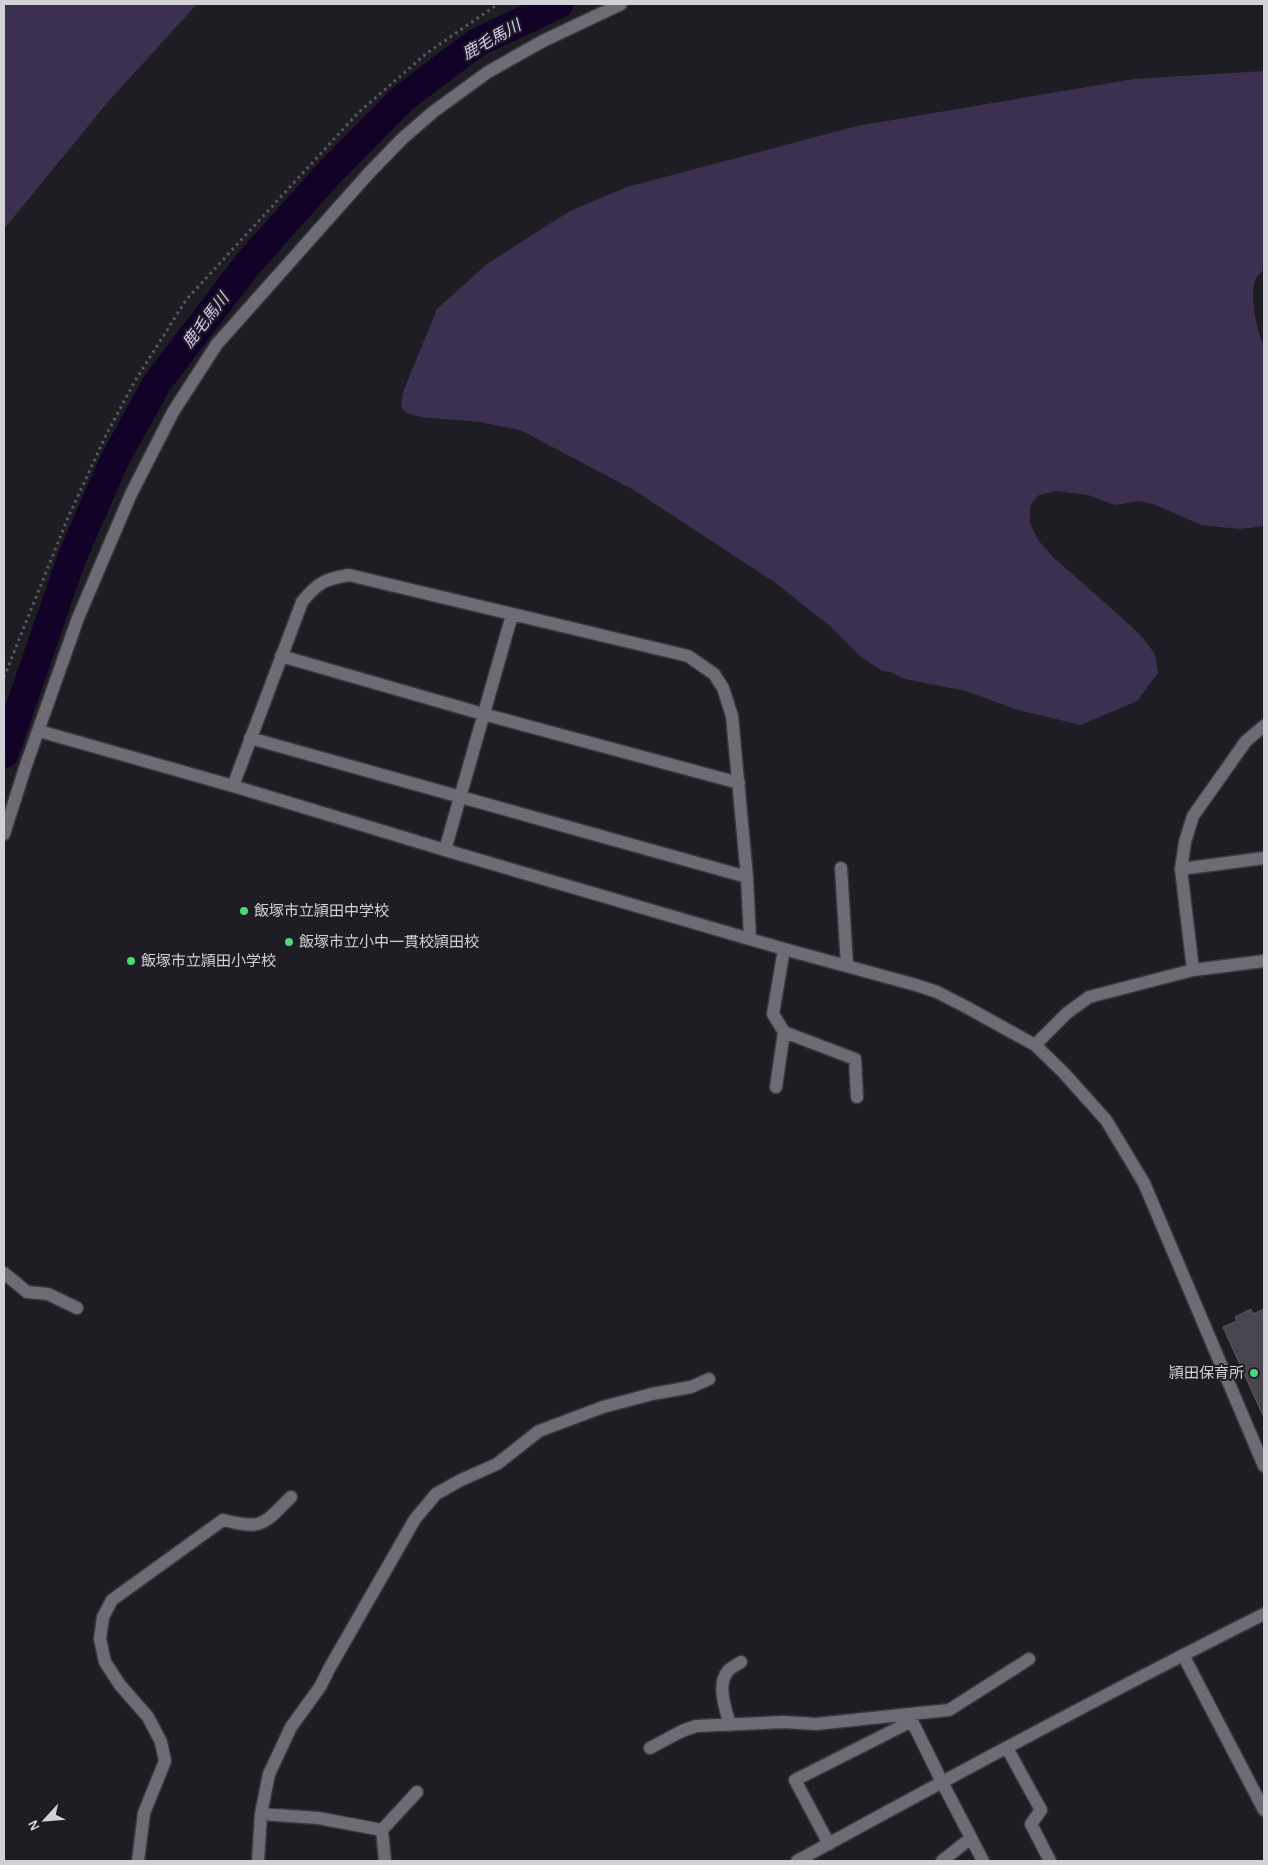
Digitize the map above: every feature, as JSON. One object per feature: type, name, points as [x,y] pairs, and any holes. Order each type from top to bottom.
[{"type":"street","points":[[4,834],[25,768],[78,618],[131,494],[173,412],[217,344],[369,173],[402,139],[433,112],[488,72],[543,41],[621,4]]},
{"type":"street","points":[[233,786],[302,602],[314,587],[328,579],[349,575],[688,656],[714,674],[723,688],[732,716],[747,877],[750,938]]},
{"type":"street","points":[[445,850],[512,615]]},
{"type":"street","points":[[281,656],[483,714],[739,783]]},
{"type":"street","points":[[1193,970],[1181,869],[1185,842],[1193,816],[1246,742],[1264,726]]},
{"type":"street","points":[[39,730],[784,949],[847,965],[937,992],[1034,1045],[1062,1071],[1106,1120],[1144,1183],[1264,1466]]},
{"type":"street","points":[[250,738],[747,877]]},
{"type":"street","points":[[1181,869],[1264,858]]},
{"type":"street","points":[[841,868],[847,965]]},
{"type":"street","points":[[784,949],[773,1014],[784,1032],[855,1059],[857,1097]]},
{"type":"street","points":[[1034,1045],[1067,1012],[1088,997],[1193,970],[1264,962]]},
{"type":"street","points":[[776,1087],[784,1032]]},
{"type":"street","points":[[4,1273],[27,1292],[48,1294],[77,1308]]},
{"type":"street","points":[[258,1861],[261,1814],[269,1774],[291,1727],[320,1688],[329,1668],[415,1519],[436,1494],[461,1480],[497,1464],[540,1431],[603,1407],[652,1394],[690,1387],[709,1379]]},
{"type":"street","points":[[138,1861],[144,1813],[165,1761],[160,1742],[148,1717],[120,1685],[105,1662],[100,1639],[103,1617],[112,1600],[223,1520],[252,1526],[265,1522],[291,1497]]},
{"type":"street","points":[[798,1861],[942,1782],[1264,1614]]},
{"type":"street","points":[[1183,1655],[1264,1810]]},
{"type":"street","points":[[650,1748],[682,1731],[696,1726],[784,1722],[816,1724],[911,1717],[949,1710],[1029,1659]]},
{"type":"street","points":[[730,1725],[723,1700],[723,1681],[728,1670],[741,1662]]},
{"type":"street","points":[[911,1717],[983,1861]]},
{"type":"street","points":[[829,1844],[795,1780],[911,1717]]},
{"type":"street","points":[[1007,1748],[1041,1810],[1031,1824],[1050,1861]]},
{"type":"street","points":[[385,1861],[382,1830],[417,1792]]},
{"type":"street","points":[[261,1814],[318,1818],[382,1830]]},
{"type":"street","points":[[942,1861],[971,1838]]},
{"type":"path","points":[[4,678],[64,528],[106,435],[135,381],[186,300],[358,113],[428,53],[498,4]]},
{"type":"shaded area","points":[[4,4],[197,4],[107,103],[4,229]]},
{"type":"shaded area","points":[[1264,71],[1264,269],[1257,276],[1254,284],[1253,302],[1258,332],[1264,345],[1264,526],[1239,529],[1201,525],[1156,505],[1139,501],[1115,505],[1088,495],[1057,491],[1039,495],[1030,506],[1030,523],[1038,540],[1054,558],[1143,638],[1155,654],[1158,673],[1137,701],[1081,725],[1018,710],[966,691],[905,679],[890,672],[882,671],[860,656],[830,626],[773,581],[632,489],[520,430],[479,422],[420,417],[407,413],[401,407],[403,392],[437,309],[487,264],[570,211],[627,187],[857,126],[1134,79]]},
{"type":"building","name":"頴田保育所","points":[[1251,1309],[1253,1314],[1264,1309],[1264,1418],[1223,1327],[1237,1321],[1235,1317]]},
{"type":"waterway","name":"鹿毛馬川","points":[[4,754],[71,560],[114,461],[157,383],[247,265],[329,173],[402,99],[476,43],[559,4]]},
{"type":"place","name":"飯塚市立頴田中学校","points":[[244,911]]},
{"type":"place","name":"飯塚市立小中一貫校頴田校","points":[[289,942]]},
{"type":"place","name":"飯塚市立頴田小学校","points":[[131,961]]},
{"type":"place","name":"頴田保育所","points":[[1254,1373]]}]
